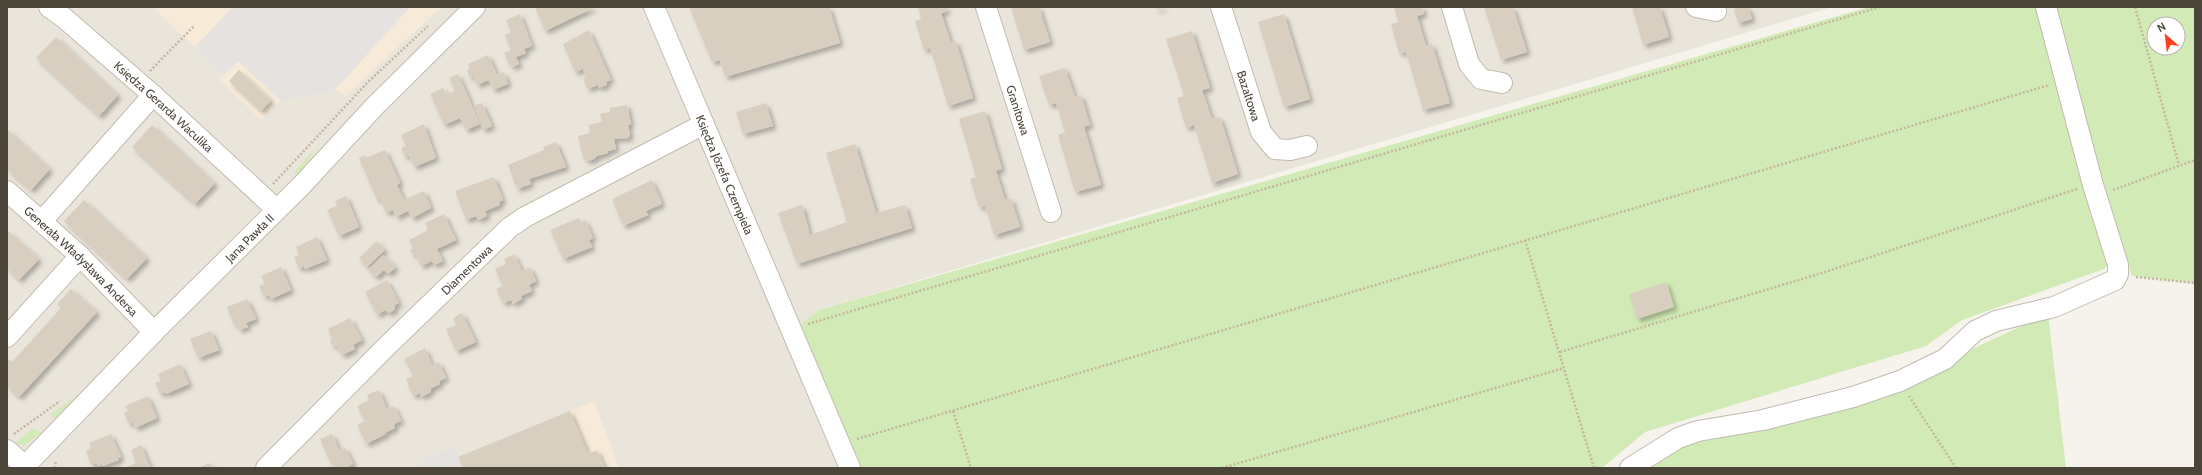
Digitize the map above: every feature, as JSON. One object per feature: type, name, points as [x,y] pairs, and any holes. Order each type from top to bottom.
[{"type":"street","name":"Księdza Gerarda Waculika","points":[[49,7],[64,17],[146,89],[276,209]]},
{"type":"street","name":"Jana Pawła II","points":[[25,467],[154,332],[300,186],[375,106],[475,7]]},
{"type":"street","name":"Księdza Józefa Czempiela","points":[[654,7],[850,468]]},
{"type":"street","name":"Granitowa","points":[[986,7],[1051,212]]},
{"type":"street","name":"Bazaltowa","points":[[1221,7],[1261,132],[1275,149],[1290,150],[1307,146]]},
{"type":"street","points":[[1452,7],[1469,64],[1481,79],[1502,83]]},
{"type":"street","points":[[1696,7],[1716,11]]},
{"type":"street","points":[[1630,468],[1678,438],[1692,433],[1763,420],[1853,397],[1900,381],[1945,359],[1975,331],[1996,321],[2054,307],[2110,283],[2118,274],[2118,265],[2094,190],[2046,7]]},
{"type":"street","points":[[42,221],[146,89]]},
{"type":"street","name":"Diamentowa","points":[[266,468],[392,340],[509,228],[539,210],[704,124]]},
{"type":"street","name":"Generała Władysława Andersa","points":[[7,191],[80,256],[154,332]]},
{"type":"street","points":[[7,337],[80,256]]},
{"type":"street","points":[[9,443],[25,467]]},
{"type":"path","points":[[795,336],[876,303],[1046,255],[1880,7]]},
{"type":"path","points":[[2135,7],[2178,165]]},
{"type":"path","points":[[146,89],[194,26]]},
{"type":"path","points":[[270,187],[368,82],[421,31]]},
{"type":"path","points":[[840,445],[2065,80]]},
{"type":"path","points":[[1560,352],[2094,190],[2109,191],[2195,160]]},
{"type":"path","points":[[1525,240],[1594,468]]},
{"type":"path","points":[[2118,274],[2195,283]]},
{"type":"path","points":[[1222,468],[1564,368]]},
{"type":"path","points":[[1900,381],[1956,468]]},
{"type":"path","points":[[953,411],[971,468]]},
{"type":"path","points":[[9,443],[37,417]]},
{"type":"shaded area","points":[[7,7],[1832,7],[819,310],[858,468],[7,468]]},
{"type":"shaded area","points":[[152,7],[448,7],[439,9],[345,96],[335,90],[281,101],[261,120],[218,78],[224,74]]},
{"type":"shaded area","points":[[233,7],[410,7],[335,90],[281,101],[238,61],[224,75],[194,48]]},
{"type":"shaded area","points":[[594,401],[619,468],[415,468],[429,456],[454,446],[459,457]]},
{"type":"shaded area","points":[[454,446],[463,468],[415,468],[429,456]]},
{"type":"green space","points":[[1869,7],[2195,7],[2195,283],[2132,276],[2112,217],[2110,262],[2104,269],[1962,320],[1926,346],[1645,432],[1602,468],[858,468],[799,325],[819,310]]},
{"type":"green space","points":[[321,143],[297,175],[294,172]]},
{"type":"green space","points":[[2048,314],[2066,468],[1649,468],[1667,451],[1944,369],[1974,348]]},
{"type":"green space","points":[[78,395],[54,419],[51,414]]},
{"type":"green space","points":[[32,429],[37,429],[41,433],[25,445],[14,444]]},
{"type":"building","points":[[535,7],[595,7],[545,31]]},
{"type":"building","points":[[689,7],[829,7],[840,43],[725,77],[720,60],[712,62]]},
{"type":"building","points":[[918,7],[946,7],[947,11],[941,13],[951,43],[956,41],[973,98],[948,106],[930,48],[924,50],[915,21],[921,19]]},
{"type":"building","points":[[1011,7],[1039,7],[1050,42],[1024,50]]},
{"type":"building","points":[[1156,7],[1165,7],[1157,10]]},
{"type":"building","points":[[1394,7],[1422,7],[1424,14],[1417,16],[1426,46],[1432,44],[1450,103],[1423,110],[1406,52],[1399,53],[1391,24],[1398,22]]},
{"type":"building","points":[[1484,7],[1513,7],[1527,52],[1501,60]]},
{"type":"building","points":[[1632,7],[1660,7],[1669,37],[1643,45]]},
{"type":"building","points":[[1748,7],[1752,19],[1738,23],[1734,9]]},
{"type":"building","points":[[520,14],[532,46],[524,49],[526,53],[516,57],[519,64],[513,67],[509,64],[504,53],[511,50],[505,35],[511,32],[506,20]]},
{"type":"building","points":[[1284,14],[1310,99],[1284,107],[1258,22]]},
{"type":"building","points":[[589,30],[611,80],[606,82],[607,85],[599,88],[598,85],[588,89],[583,79],[586,78],[583,69],[575,72],[563,44]]},
{"type":"building","points":[[1192,31],[1210,88],[1202,90],[1212,119],[1220,117],[1238,174],[1212,183],[1194,125],[1186,128],[1177,98],[1184,96],[1166,39]]},
{"type":"building","points":[[56,37],[118,95],[99,116],[36,58]]},
{"type":"building","points":[[488,55],[497,75],[504,72],[508,84],[493,90],[489,80],[477,85],[473,76],[470,78],[467,70],[470,69],[468,64]]},
{"type":"building","points":[[1065,68],[1075,97],[1081,95],[1090,125],[1084,127],[1101,185],[1075,192],[1058,135],[1065,132],[1056,103],[1049,105],[1039,76]]},
{"type":"building","points":[[239,70],[271,100],[261,111],[229,81]]},
{"type":"building","points":[[458,74],[480,124],[466,130],[460,118],[444,125],[430,94],[443,88],[446,94],[455,91],[449,78]]},
{"type":"building","points":[[482,103],[492,126],[483,130],[474,106]]},
{"type":"building","points":[[766,103],[773,126],[743,134],[736,112]]},
{"type":"building","points":[[627,105],[631,124],[628,125],[630,135],[628,138],[614,139],[616,149],[608,151],[608,153],[597,156],[588,161],[583,158],[578,136],[590,133],[589,125],[602,122],[600,114],[610,112],[609,108]]},
{"type":"building","points":[[985,111],[1002,169],[996,171],[1005,200],[1011,198],[1020,227],[994,235],[985,206],[979,207],[970,179],[976,177],[959,119]]},
{"type":"building","points":[[424,124],[436,158],[414,167],[409,155],[405,157],[401,148],[406,146],[401,135]]},
{"type":"building","points":[[152,125],[215,183],[195,204],[132,147]]},
{"type":"building","points":[[7,129],[50,169],[31,190],[7,169]]},
{"type":"building","points":[[556,142],[566,167],[529,179],[531,184],[517,189],[508,165],[544,150],[543,147]]},
{"type":"building","points":[[855,144],[876,213],[905,205],[912,228],[797,264],[778,213],[802,205],[810,235],[847,222],[826,153]]},
{"type":"building","points":[[385,150],[400,183],[397,185],[404,200],[424,191],[431,208],[412,218],[408,211],[396,217],[393,210],[386,213],[380,198],[377,200],[359,158],[365,155],[366,158]]},
{"type":"building","points":[[494,177],[503,200],[499,202],[500,205],[485,211],[487,216],[478,220],[476,216],[466,220],[455,191]]},
{"type":"building","points":[[652,180],[662,204],[646,211],[648,215],[623,226],[612,199]]},
{"type":"building","points":[[346,196],[359,227],[339,236],[327,210],[337,206],[335,201]]},
{"type":"building","points":[[84,200],[147,258],[127,279],[64,221]]},
{"type":"building","points":[[444,214],[456,240],[437,249],[443,261],[434,265],[432,261],[421,266],[416,254],[413,255],[410,250],[413,248],[409,240],[428,230],[425,223]]},
{"type":"building","points":[[579,218],[581,222],[585,220],[593,238],[589,240],[592,247],[563,259],[550,230]]},
{"type":"building","points":[[7,230],[39,259],[19,280],[7,269]]},
{"type":"building","points":[[317,237],[327,260],[305,269],[304,266],[299,269],[294,257],[299,255],[296,247]]},
{"type":"building","points":[[377,241],[385,250],[367,267],[359,258]]},
{"type":"building","points":[[514,254],[522,271],[530,267],[536,281],[529,285],[532,291],[521,296],[522,299],[513,304],[511,300],[503,303],[496,289],[503,286],[495,269],[506,264],[504,259]]},
{"type":"building","points":[[383,255],[396,267],[388,274],[384,270],[376,277],[368,270]]},
{"type":"building","points":[[281,267],[291,290],[271,299],[269,295],[264,297],[259,286],[265,284],[261,276]]},
{"type":"building","points":[[387,280],[399,303],[395,305],[394,310],[389,313],[385,310],[377,315],[365,292]]},
{"type":"building","points":[[1666,282],[1674,307],[1637,319],[1629,294]]},
{"type":"building","points":[[71,289],[97,312],[19,397],[7,386],[7,359],[12,362],[61,308],[57,304]]},
{"type":"building","points":[[247,299],[256,319],[246,323],[248,327],[239,330],[237,324],[234,325],[227,307]]},
{"type":"building","points":[[462,313],[476,342],[456,351],[446,329],[456,325],[453,318]]},
{"type":"building","points":[[350,318],[362,340],[353,345],[355,349],[342,355],[337,347],[332,345],[330,342],[332,338],[328,329]]},
{"type":"building","points":[[211,331],[219,350],[198,358],[190,339]]},
{"type":"building","points":[[425,348],[432,365],[439,362],[446,378],[439,381],[440,384],[430,389],[431,392],[421,397],[420,393],[413,396],[406,379],[413,376],[404,359]]},
{"type":"building","points":[[180,364],[189,384],[166,394],[165,392],[160,394],[155,383],[161,381],[158,374]]},
{"type":"building","points":[[379,390],[387,409],[394,406],[401,421],[394,424],[395,428],[385,433],[386,434],[366,444],[357,425],[365,421],[357,406],[369,400],[367,395]]},
{"type":"building","points":[[148,396],[157,418],[135,428],[133,422],[129,424],[124,413],[128,411],[125,406]]},
{"type":"building","points":[[570,411],[588,454],[597,450],[605,468],[463,468],[458,457]]},
{"type":"building","points":[[111,434],[121,457],[118,458],[119,460],[103,466],[102,464],[98,466],[97,463],[91,465],[86,451],[91,448],[89,443]]},
{"type":"building","points":[[332,434],[339,450],[345,448],[353,464],[345,468],[333,468],[320,439]]},
{"type":"building","points":[[141,445],[150,467],[124,468],[136,463],[131,450]]},
{"type":"building","points":[[209,463],[212,468],[199,468]]}]
